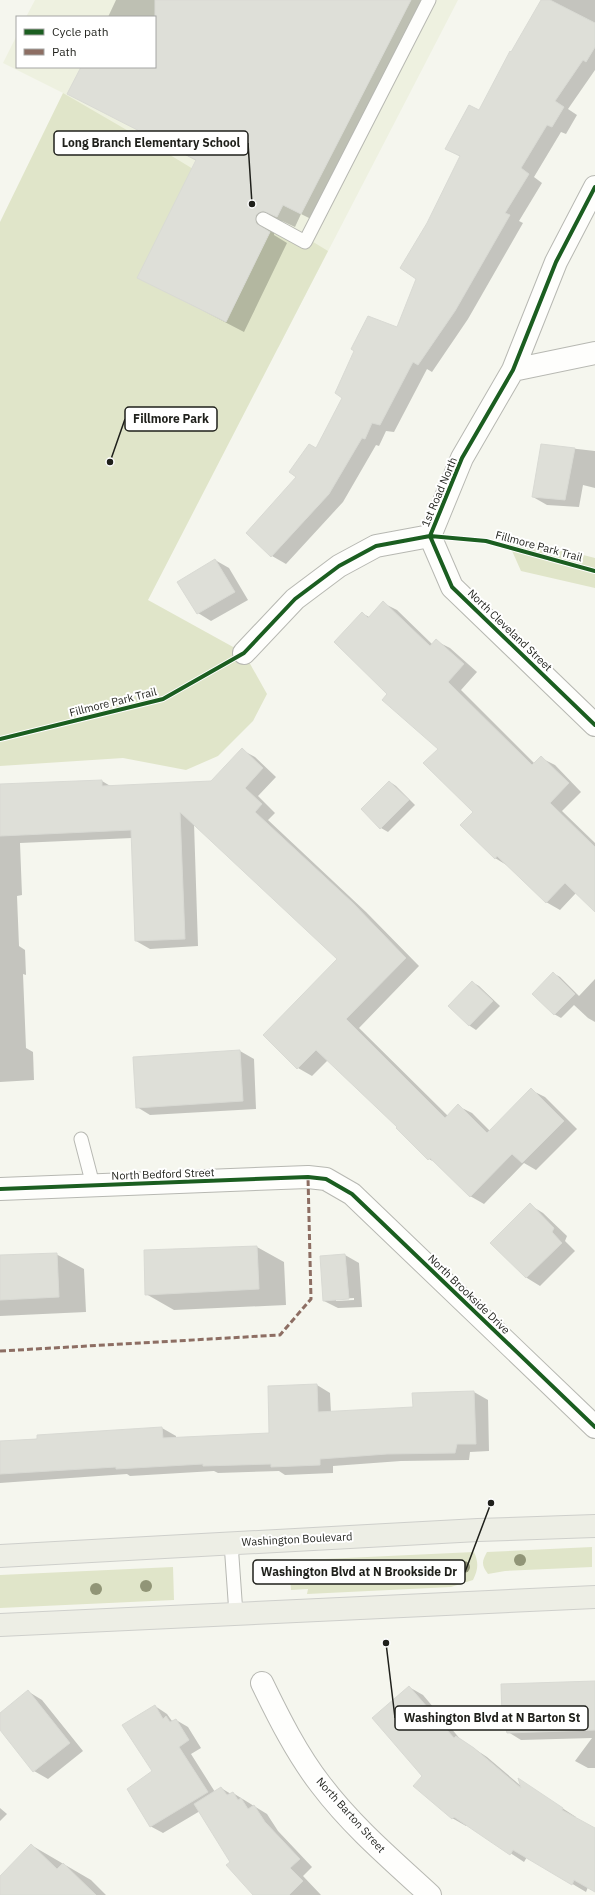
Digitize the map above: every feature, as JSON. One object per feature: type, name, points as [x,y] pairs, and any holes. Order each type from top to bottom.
[{"type":"main road","name":"Washington Boulevard","points":[[0,1556],[231,1543],[595,1526]]},
{"type":"main road","points":[[0,1626],[595,1597]]},
{"type":"street","name":"1st Road North","points":[[244,653],[295,599],[339,566],[376,546],[430,536],[462,458],[512,370],[556,262],[595,187]]},
{"type":"street","points":[[512,370],[595,353]]},
{"type":"street","name":"North Cleveland Street","points":[[430,536],[452,587],[595,725]]},
{"type":"street","name":"North Bedford Street","points":[[0,1189],[308,1177],[326,1180]]},
{"type":"street","name":"North Brookside Drive","points":[[326,1180],[352,1194],[595,1427]]},
{"type":"street","name":"North Barton Street","points":[[262,1682],[289,1737],[321,1786],[369,1839],[430,1895]]},
{"type":"lane","points":[[263,219],[305,242],[429,0]]},
{"type":"lane","points":[[81,1139],[93,1185]]},
{"type":"lane","points":[[231,1543],[236,1614]]},
{"type":"shaded area","points":[[35,0],[458,0],[278,348],[63,93],[3,63],[16,37],[16,68],[156,68],[156,16],[27,16]]},
{"type":"shaded area","points":[[63,93],[175,158],[328,251],[148,600],[244,653],[267,694],[253,721],[218,756],[186,770],[123,758],[0,766],[0,222]]},
{"type":"shaded area","points":[[505,535],[595,558],[595,588],[521,571]]},
{"type":"shaded area","points":[[592,1547],[592,1567],[505,1571],[488,1574],[483,1565],[487,1552]]},
{"type":"shaded area","points":[[474,1552],[477,1560],[477,1566],[473,1580],[451,1587],[307,1594],[308,1589],[291,1590],[289,1565],[304,1565],[303,1560]]},
{"type":"shaded area","points":[[173,1567],[174,1600],[0,1608],[0,1575]]},
{"type":"building","points":[[155,0],[411,0],[301,214],[283,205],[277,217],[263,211],[256,215],[256,223],[270,232],[226,322],[137,278],[196,160],[67,94],[80,68],[156,68]]},
{"type":"building","points":[[541,0],[550,0],[595,23],[595,47],[586,62],[583,60],[555,101],[564,107],[552,127],[547,125],[521,168],[529,174],[505,213],[510,215],[455,311],[418,365],[413,362],[380,425],[372,423],[365,439],[362,438],[329,494],[271,557],[246,533],[296,477],[289,472],[309,444],[316,448],[342,398],[335,393],[354,351],[351,349],[368,316],[397,327],[416,279],[400,268],[427,223],[460,156],[445,149],[469,105],[479,110],[510,51],[511,52]]},
{"type":"building","points":[[541,444],[575,448],[565,500],[532,497]]},
{"type":"building","points":[[215,559],[235,592],[197,614],[177,582]]},
{"type":"building","points":[[383,601],[430,646],[436,639],[464,664],[448,682],[532,765],[541,756],[569,783],[550,803],[595,847],[595,912],[565,883],[546,903],[497,856],[495,859],[460,825],[473,812],[423,763],[438,749],[382,700],[387,694],[334,642],[362,612],[368,618]]},
{"type":"building","points":[[242,748],[263,768],[245,788],[262,804],[255,812],[353,903],[406,958],[346,1019],[445,1118],[458,1104],[487,1133],[531,1088],[564,1121],[522,1163],[512,1154],[470,1197],[430,1158],[428,1160],[396,1128],[397,1127],[316,1050],[297,1069],[263,1035],[337,959],[180,812],[185,939],[135,941],[131,830],[0,836],[0,784],[102,780],[102,786],[211,781]]},
{"type":"building","points":[[389,781],[409,800],[380,829],[361,809]]},
{"type":"building","points":[[553,972],[575,994],[554,1015],[532,994]]},
{"type":"building","points":[[472,981],[493,1001],[469,1026],[448,1006]]},
{"type":"building","points":[[240,1050],[243,1101],[136,1108],[133,1057]]},
{"type":"building","points":[[530,1203],[554,1228],[552,1232],[562,1243],[526,1278],[490,1243]]},
{"type":"building","points":[[257,1246],[259,1289],[145,1295],[144,1250]]},
{"type":"building","points":[[57,1253],[59,1297],[0,1300],[0,1255]]},
{"type":"building","points":[[345,1254],[349,1299],[323,1301],[320,1256]]},
{"type":"building","points":[[317,1384],[318,1412],[413,1407],[412,1393],[474,1391],[476,1444],[457,1444],[455,1453],[387,1454],[320,1459],[320,1465],[271,1467],[271,1464],[203,1466],[203,1464],[116,1469],[116,1467],[0,1474],[0,1441],[37,1439],[37,1435],[162,1427],[163,1438],[269,1433],[268,1386]]},
{"type":"building","points":[[595,1681],[595,1730],[507,1733],[502,1716],[501,1684]]},
{"type":"building","points":[[409,1686],[454,1738],[456,1736],[474,1748],[521,1788],[518,1778],[563,1808],[562,1810],[595,1828],[595,1892],[574,1880],[572,1885],[513,1850],[510,1855],[454,1817],[452,1819],[413,1786],[422,1776],[372,1718]]},
{"type":"building","points":[[28,1690],[70,1743],[33,1772],[0,1730],[0,1713]]},
{"type":"building","points":[[155,1705],[163,1719],[166,1716],[170,1722],[176,1719],[189,1740],[179,1747],[208,1792],[150,1827],[127,1789],[152,1771],[122,1725]]},
{"type":"building","points":[[221,1787],[227,1795],[233,1792],[238,1800],[241,1798],[248,1809],[254,1805],[265,1822],[300,1859],[290,1868],[303,1881],[289,1895],[253,1895],[226,1865],[230,1862],[194,1804]]},
{"type":"building","points":[[31,1844],[57,1869],[63,1863],[96,1895],[0,1895],[0,1876]]},
{"type":"marked path","points":[[0,1351],[280,1335],[311,1299],[308,1177]]},
{"type":"cycle path","points":[[430,536],[462,458],[513,370],[556,262],[595,187]]},
{"type":"cycle path","points":[[430,536],[452,587],[595,725]]},
{"type":"cycle path","name":"Fillmore Park Trail","points":[[0,739],[163,699],[244,653],[295,599],[339,566],[376,546],[430,536],[486,541],[595,571]]},
{"type":"cycle path","points":[[0,1189],[308,1177],[326,1179],[352,1194],[595,1427]]},
{"type":"place","name":"Long Branch Elementary School","points":[[252,204]]},
{"type":"place","name":"Fillmore Park","points":[[110,462]]},
{"type":"place","name":"Washington Blvd at N Brookside Dr","points":[[491,1503]]},
{"type":"place","name":"Washington Blvd at N Barton St","points":[[386,1643]]}]
